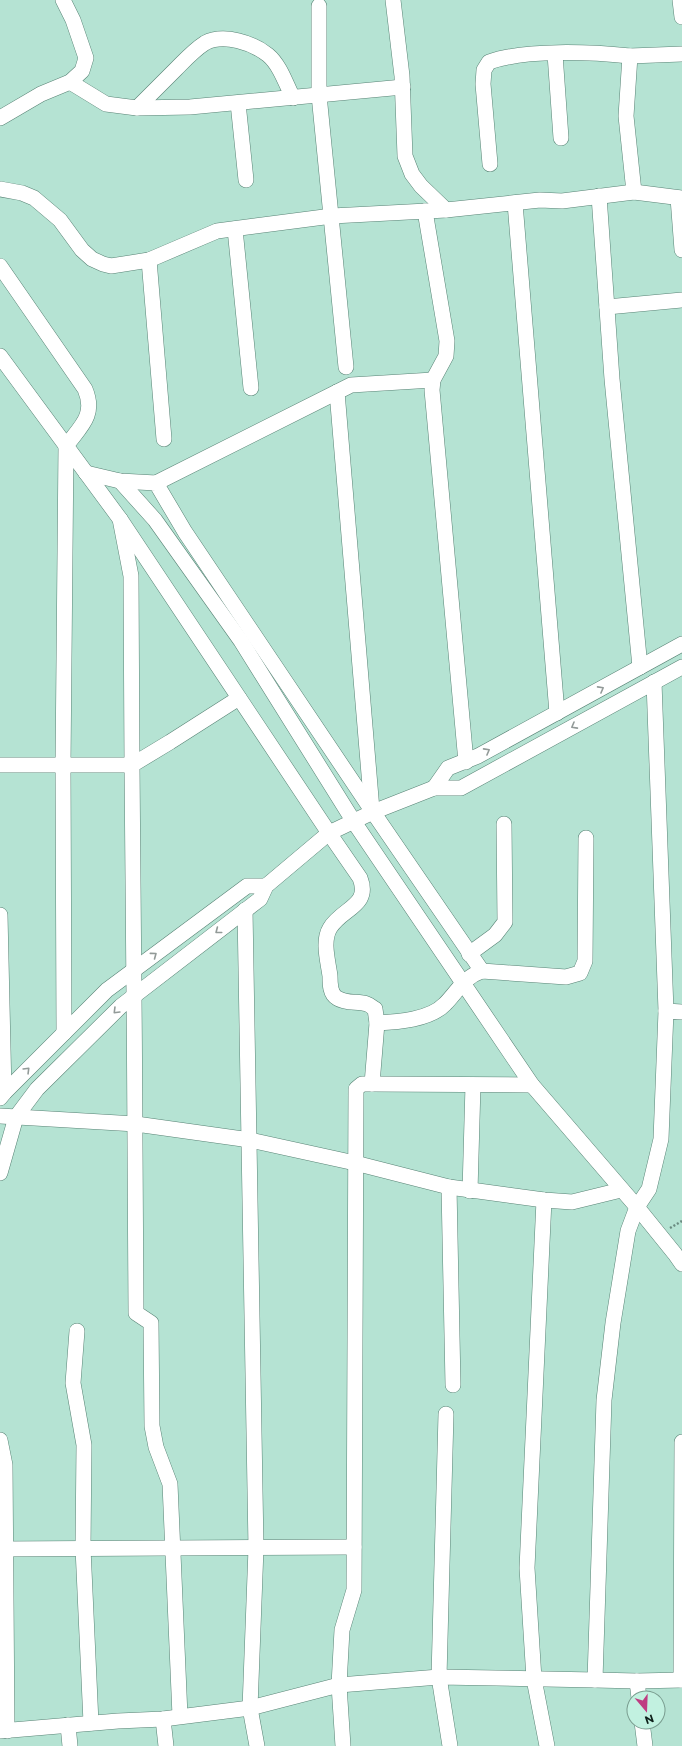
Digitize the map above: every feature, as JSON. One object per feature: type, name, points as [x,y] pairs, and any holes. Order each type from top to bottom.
[{"type":"street","points":[[0,118],[41,94],[70,82],[82,71],[86,58],[73,20],[63,0]]},
{"type":"street","points":[[393,0],[403,87],[405,156],[412,174],[420,186],[446,210]]},
{"type":"street","points":[[680,1],[682,17]]},
{"type":"street","points":[[319,6],[319,95],[346,367]]},
{"type":"street","points":[[137,108],[193,52],[206,42],[219,39],[235,40],[251,45],[269,56],[278,67],[293,98]]},
{"type":"street","points":[[555,54],[561,138]]},
{"type":"street","points":[[490,164],[483,84],[484,70],[489,62],[504,57],[555,54],[604,54],[630,56],[682,54]]},
{"type":"street","points":[[630,56],[626,116],[634,192]]},
{"type":"street","points":[[70,82],[106,104],[137,108],[190,107],[403,87]]},
{"type":"street","points":[[238,103],[246,180]]},
{"type":"street","points":[[0,189],[22,193],[34,198],[60,220],[82,250],[92,259],[111,266],[149,260],[217,231],[332,216],[446,210],[540,200],[562,201],[634,192],[680,198],[682,250]]},
{"type":"street","points":[[599,196],[613,387],[640,667]]},
{"type":"street","points":[[515,203],[557,713]]},
{"type":"street","points":[[425,211],[447,341],[446,356],[433,380],[432,390],[466,762]]},
{"type":"street","points":[[235,229],[250,388]]},
{"type":"street","points":[[149,260],[164,439]]},
{"type":"street","points":[[0,266],[85,389],[90,400],[90,410],[83,424],[66,446],[63,765],[64,1033]]},
{"type":"street","points":[[607,307],[682,300]]},
{"type":"street","points":[[0,356],[120,519],[238,698],[360,878],[364,886],[363,894],[360,900],[342,914],[330,927],[326,947],[332,993],[337,999],[355,1004],[367,1004],[375,1009],[377,1023],[372,1084]]},
{"type":"street","points":[[86,473],[120,481],[156,483],[352,385],[433,380]]},
{"type":"street","points":[[337,392],[372,812]]},
{"type":"street","points":[[120,481],[155,520],[240,641],[354,822],[532,1085],[637,1207],[682,1264]]},
{"type":"street","points":[[156,483],[177,521],[372,812],[482,971]]},
{"type":"street","points":[[120,519],[131,576],[133,996],[136,1124],[136,1313],[151,1323],[152,1426],[156,1447],[170,1484],[180,1716]]},
{"type":"street","points":[[434,788],[448,768],[466,762],[682,644]]},
{"type":"street","points":[[0,1172],[16,1118],[37,1089],[121,1006],[260,899],[266,886],[329,834],[372,812],[434,788],[460,788],[682,667]]},
{"type":"street","points":[[595,1680],[604,1400],[613,1323],[628,1231],[637,1207],[650,1189],[661,1139],[666,1011],[654,682]]},
{"type":"street","points":[[0,765],[132,765],[238,698]]},
{"type":"street","points":[[469,954],[495,936],[505,922],[504,824]]},
{"type":"street","points":[[377,1023],[408,1021],[429,1014],[444,1006],[462,982],[475,973],[482,971],[566,977],[580,973],[584,961],[586,838]]},
{"type":"street","points":[[2,1096],[107,990],[247,886],[266,886]]},
{"type":"street","points":[[245,910],[256,1548],[250,1708],[257,1746]]},
{"type":"street","points":[[0,914],[2,1096]]},
{"type":"street","points":[[666,1011],[682,1012]]},
{"type":"street","points":[[343,1746],[339,1685],[342,1630],[354,1590],[356,1089],[362,1084],[532,1085]]},
{"type":"street","points":[[470,1191],[472,1084]]},
{"type":"street","points":[[0,1116],[136,1124],[250,1140],[355,1163],[449,1187],[544,1200],[572,1202],[621,1190]]},
{"type":"street","points":[[449,1187],[453,1385]]},
{"type":"street","points":[[544,1200],[527,1568],[534,1679],[547,1746]]},
{"type":"street","points":[[77,1330],[73,1384],[84,1445],[83,1548],[91,1723]]},
{"type":"street","points":[[446,1414],[439,1677],[450,1746]]},
{"type":"street","points":[[0,1440],[5,1465],[2,1549],[4,1731],[91,1723],[163,1720],[180,1716],[250,1708],[339,1685],[439,1677],[637,1681],[681,1680],[682,1442]]},
{"type":"street","points":[[2,1549],[354,1548]]},
{"type":"street","points":[[637,1681],[638,1690]]},
{"type":"street","points":[[163,1720],[166,1746]]},
{"type":"street","points":[[68,1725],[70,1746]]},
{"type":"street","points":[[643,1730],[645,1746]]}]
